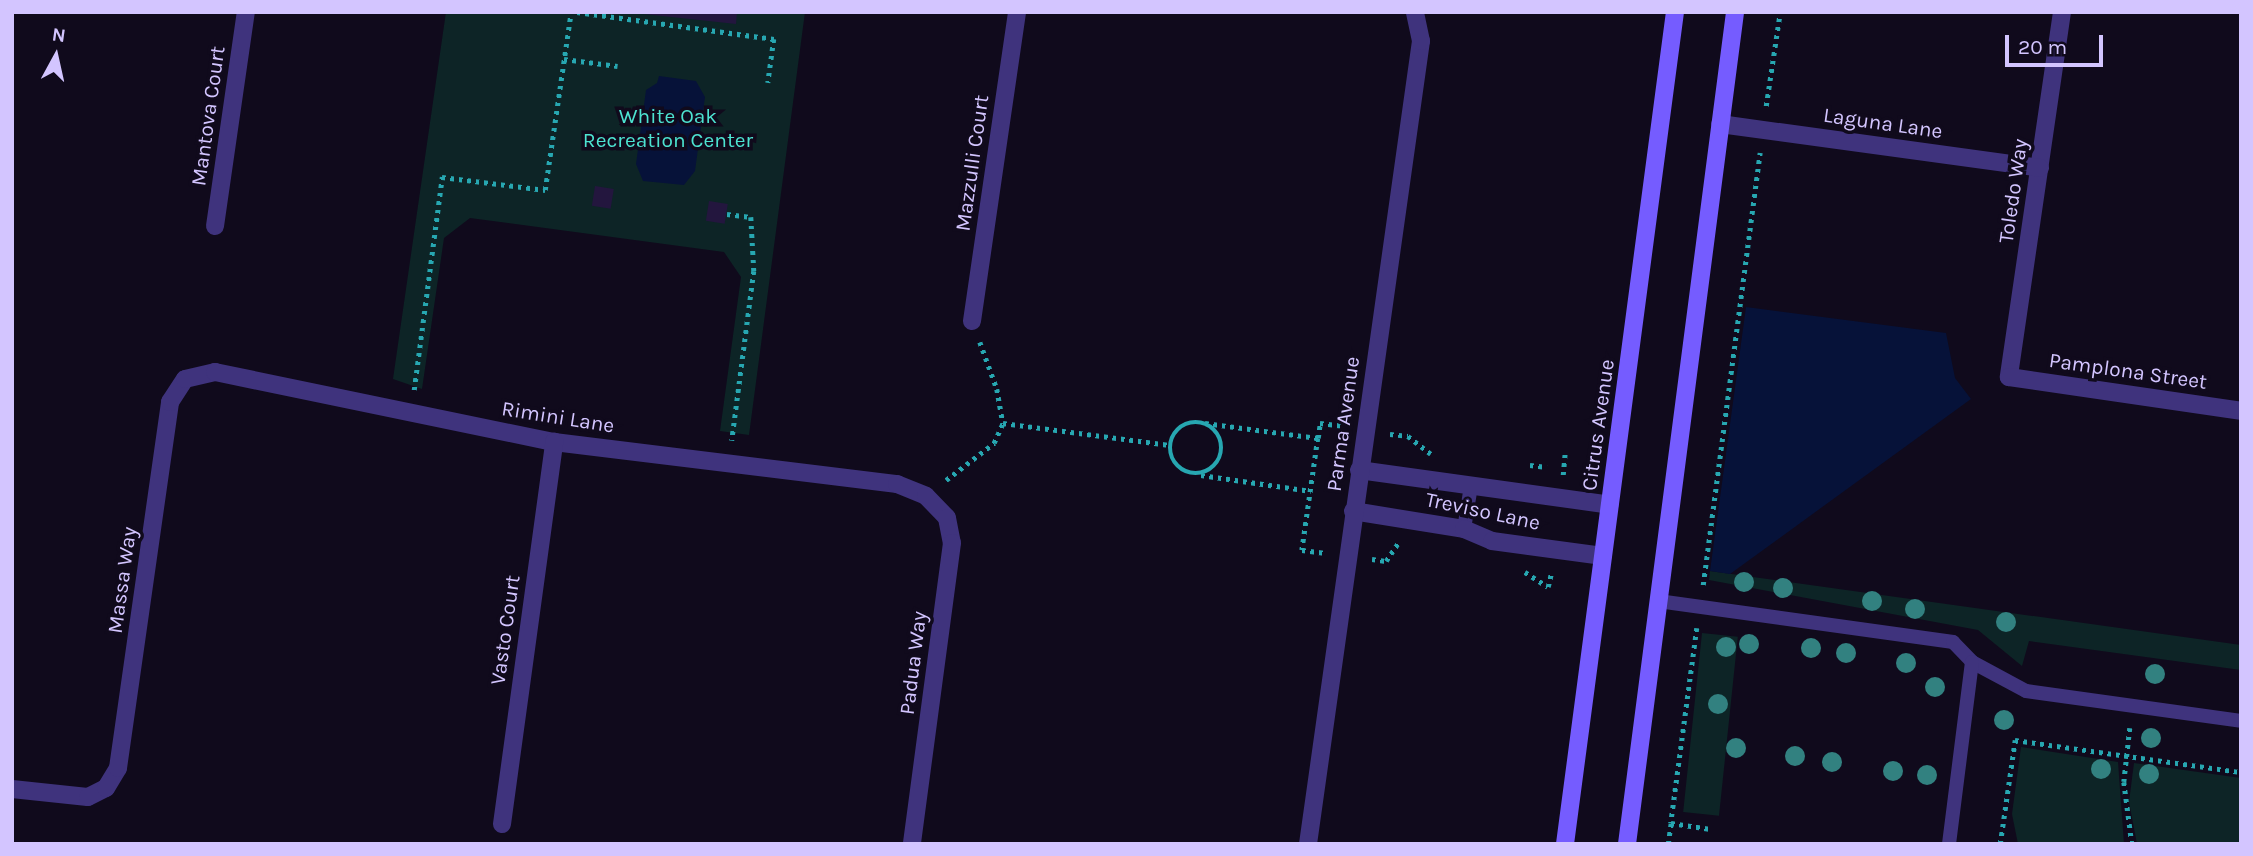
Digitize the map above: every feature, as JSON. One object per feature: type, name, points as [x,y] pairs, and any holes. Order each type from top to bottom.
[{"type":"main road","name":"Citrus Avenue","points":[[1565,844],[1675,12]]},
{"type":"main road","points":[[1628,844],[1735,12]]},
{"type":"street","name":"Mantova Court","points":[[215,226],[246,12]]},
{"type":"street","name":"Mazzulli Court","points":[[972,321],[1017,12]]},
{"type":"street","name":"Parma Avenue","points":[[1308,844],[1421,41],[1415,12]]},
{"type":"street","name":"Toledo Way","points":[[2009,377],[2062,12]]},
{"type":"street","name":"Laguna Lane","points":[[1720,124],[2039,168]]},
{"type":"street","name":"Rimini Lane","points":[[185,379],[215,372],[410,415],[554,442],[897,484],[926,496]]},
{"type":"street","name":"Pamplona Street","points":[[2009,377],[2241,411]]},
{"type":"street","name":"Massa Way","points":[[12,789],[88,797],[106,788],[118,768],[170,402],[185,379]]},
{"type":"street","name":"Vasto Court","points":[[502,824],[554,442]]},
{"type":"street","name":"Treviso Lane","points":[[1359,470],[1610,505]]},
{"type":"street","name":"Padua Way","points":[[912,844],[952,543],[947,518],[926,496]]},
{"type":"street","name":"Treviso Lane","points":[[1353,512],[1464,529],[1492,541],[1603,556]]},
{"type":"lane","points":[[1464,529],[1471,486]]},
{"type":"lane","points":[[1658,601],[1953,642],[1972,662],[2026,691],[2241,721]]},
{"type":"lane","points":[[1949,844],[1972,662]]},
{"type":"path","points":[[410,415],[442,177],[545,190],[571,12]]},
{"type":"path","points":[[577,12],[774,39],[768,83]]},
{"type":"path","points":[[1668,844],[1780,12]]},
{"type":"path","points":[[564,59],[618,66]]},
{"type":"path","points":[[727,214],[751,217],[754,271],[729,463]]},
{"type":"path","points":[[926,496],[995,443],[1003,423],[997,389],[972,321]]},
{"type":"path","points":[[1003,423],[1170,445]]},
{"type":"path","points":[[1199,474],[1215,467],[1222,451],[1218,435],[1205,424]]},
{"type":"path","points":[[1205,424],[1318,438],[1311,491],[1199,474],[1176,466],[1170,445],[1180,427],[1205,424]]},
{"type":"path","points":[[2132,706],[2124,806],[2132,844]]},
{"type":"path","points":[[2000,844],[2014,740],[2241,772]]},
{"type":"path","points":[[1671,823],[1711,829]]},
{"type":"green space","name":"White Oak Recreation Center","points":[[446,12],[805,12],[749,435],[720,431],[741,277],[724,252],[470,218],[444,238],[422,389],[393,379]]},
{"type":"green space","points":[[1710,571],[2241,645],[2241,670],[2029,641],[2022,666],[1978,630],[1709,580]]},
{"type":"green space","points":[[1702,633],[1738,637],[1719,816],[1683,812]]},
{"type":"green space","points":[[2021,747],[2118,762],[2124,844],[2018,844],[2012,814]]},
{"type":"green space","points":[[2134,763],[2241,778],[2241,844],[2137,844],[2129,802]]},
{"type":"water","points":[[659,76],[696,81],[705,97],[695,171],[684,185],[643,181],[636,164],[646,90],[657,83]]},
{"type":"water","points":[[1746,307],[1946,333],[1955,378],[1971,399],[1730,574],[1710,571]]},
{"type":"building","points":[[625,12],[737,12],[736,24]]},
{"type":"building","points":[[595,186],[614,189],[611,209],[592,206]]},
{"type":"building","points":[[709,201],[728,204],[725,224],[706,221]]}]
